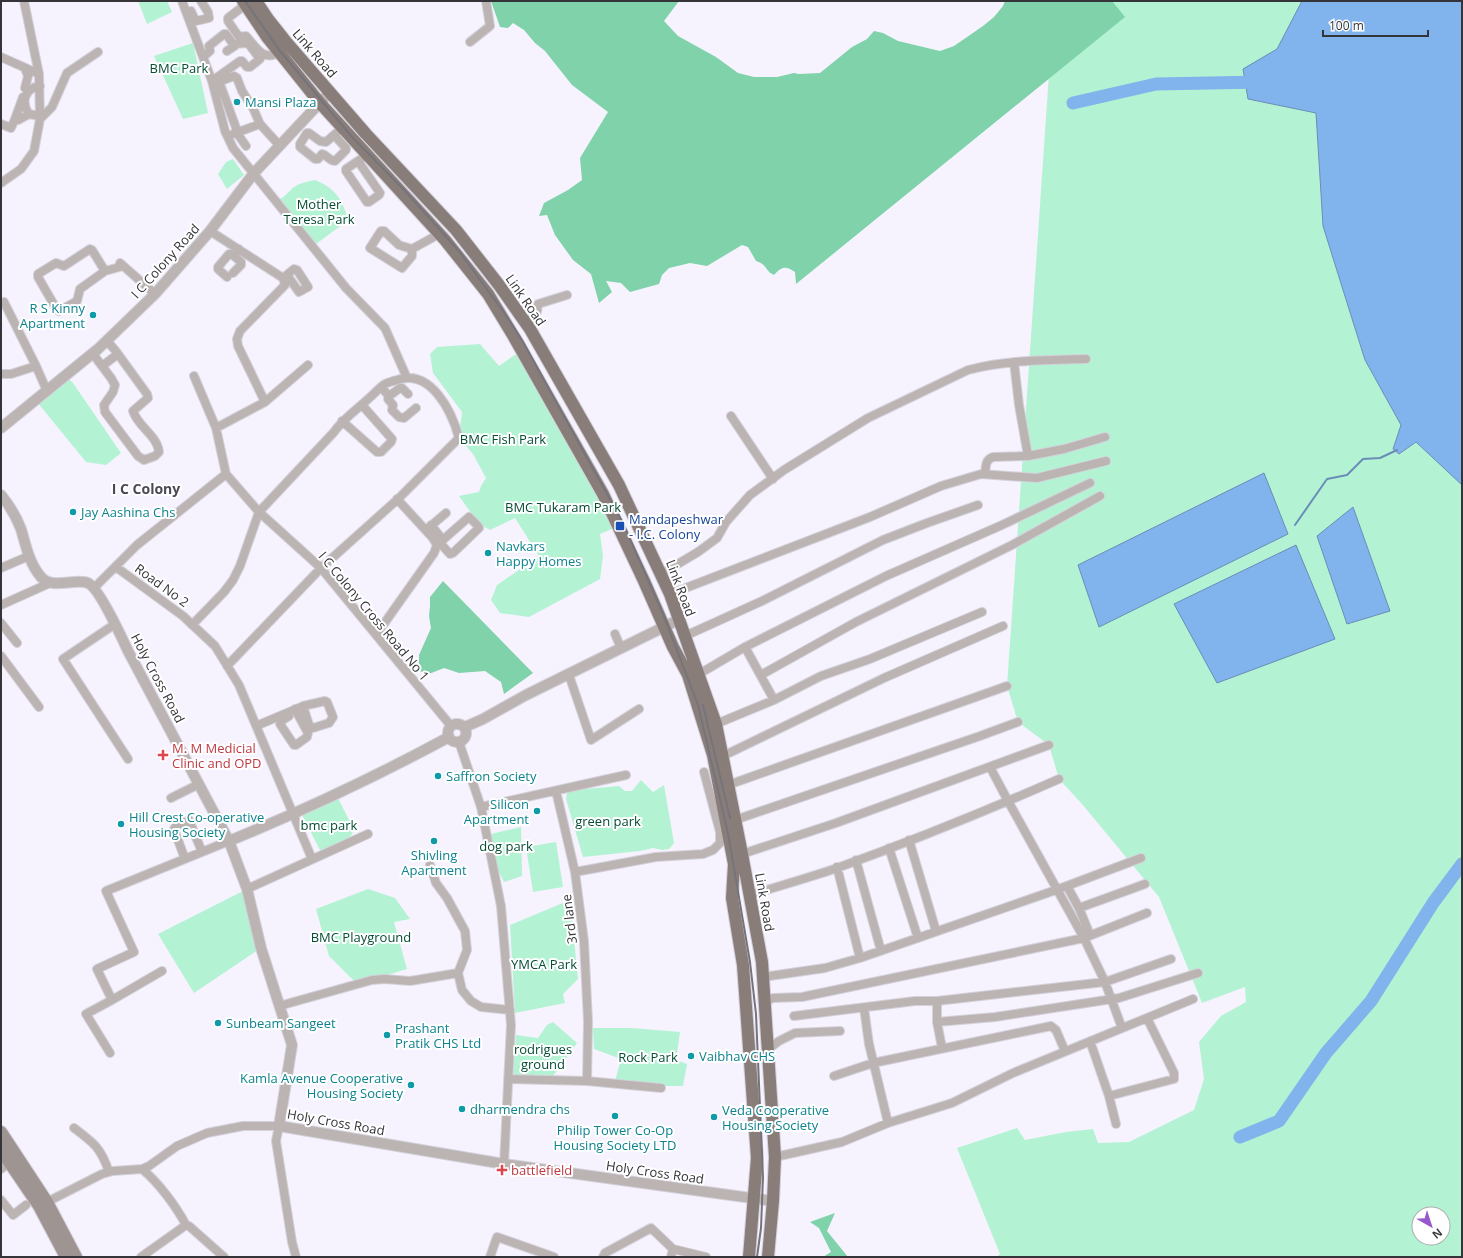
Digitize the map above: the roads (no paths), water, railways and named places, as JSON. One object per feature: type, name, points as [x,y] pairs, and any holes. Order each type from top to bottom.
[{"type":"main road","name":"Link Road","points":[[248,2],[278,52],[319,102],[339,132],[439,234],[488,294],[603,494],[673,647],[688,675],[713,755],[734,864],[732,898],[744,965],[757,1158],[749,1257]]},
{"type":"main road","name":"Link Road","points":[[248,2],[268,19],[366,134],[456,230],[499,285],[526,324],[619,485],[670,594],[716,724],[736,820],[762,962],[775,1157],[768,1257]]},
{"type":"main road","points":[[1,1132],[9,1163]]},
{"type":"main road","points":[[1,1150],[9,1163],[43,1204],[76,1257]]},
{"type":"main road","points":[[43,1204],[66,1257]]},
{"type":"street","points":[[1,183],[22,169],[34,151],[40,118],[39,74],[24,1]]},
{"type":"street","points":[[182,1],[196,21],[209,18],[208,12],[201,1]]},
{"type":"street","points":[[187,1],[203,57],[212,81],[227,136],[237,154],[346,288],[385,328],[407,378]]},
{"type":"street","points":[[470,42],[490,26],[486,1]]},
{"type":"street","points":[[248,2],[228,18],[228,21],[239,37],[246,36],[263,54],[270,56],[278,52]]},
{"type":"street","points":[[203,57],[210,51],[209,46],[224,34],[226,34],[233,44],[236,45]]},
{"type":"street","points":[[212,81],[240,61],[242,61],[247,67],[250,67],[260,60],[248,42],[236,45],[227,51]]},
{"type":"street","points":[[40,118],[52,107],[67,73],[98,52]]},
{"type":"street","points":[[1,57],[39,74]]},
{"type":"street","points":[[26,71],[28,76],[25,88],[28,91],[25,98],[25,105],[29,114],[40,118]]},
{"type":"street","points":[[246,146],[239,136],[220,84],[221,81],[234,76],[237,78],[260,124],[279,145]]},
{"type":"street","points":[[1,124],[11,128],[27,91],[33,87],[40,86]]},
{"type":"street","name":"I C Colony Road","points":[[1,428],[93,354],[155,294],[210,231],[254,173],[330,92]]},
{"type":"street","points":[[15,119],[18,120],[29,114]]},
{"type":"street","points":[[227,136],[260,124]]},
{"type":"street","points":[[339,132],[346,150],[335,161],[324,154],[322,154],[318,159],[315,159],[300,147],[300,144],[307,133],[320,141],[326,142],[339,132]]},
{"type":"street","points":[[363,158],[380,193],[369,202],[367,202],[346,171],[346,169],[363,158]]},
{"type":"street","points":[[210,231],[285,277],[285,285],[240,331],[237,339],[238,346],[265,402]]},
{"type":"street","points":[[412,249],[412,256],[402,268],[370,248],[381,232],[384,231],[399,245],[412,249],[439,234]]},
{"type":"street","points":[[105,271],[90,249],[64,266],[56,263],[38,274],[38,277],[57,310],[60,311],[77,301],[80,289],[105,271],[122,265],[155,294]]},
{"type":"street","points":[[234,256],[239,249]]},
{"type":"street","points":[[229,254],[234,256],[241,262],[241,264],[230,275],[218,270],[218,267],[229,254]]},
{"type":"street","points":[[526,324],[537,312],[538,304],[567,295]]},
{"type":"street","points":[[4,302],[47,391]]},
{"type":"street","points":[[93,354],[115,385],[113,392],[104,405],[105,412],[138,456],[144,460],[155,456],[159,452],[158,445],[133,411],[145,402],[148,398],[147,394],[107,341]]},
{"type":"street","points":[[102,366],[118,354]]},
{"type":"street","points":[[661,574],[698,552],[717,538],[726,522],[750,495],[772,479],[882,411],[968,370],[1014,362],[1086,359]]},
{"type":"street","points":[[1014,362],[1019,405],[1028,456]]},
{"type":"street","points":[[216,428],[265,402],[308,365]]},
{"type":"street","points":[[1,374],[11,374],[36,366]]},
{"type":"street","points":[[1,495],[10,506],[16,518],[31,563],[43,580],[50,583],[84,583],[89,584],[94,588],[138,545],[226,474],[216,428],[194,376]]},
{"type":"street","points":[[192,624],[224,592],[233,580],[240,566],[259,512],[334,432],[342,421],[386,383],[407,378],[418,379],[431,387],[443,402],[455,422],[459,438],[397,499],[321,568],[227,666]]},
{"type":"street","points":[[381,388],[389,396],[388,399],[393,405],[392,410],[399,417],[404,418],[416,408]]},
{"type":"street","points":[[389,396],[400,388],[408,394]]},
{"type":"street","points":[[342,421],[377,452],[381,452],[392,440],[362,404]]},
{"type":"street","points":[[731,416],[772,479]]},
{"type":"street","points":[[985,474],[986,462],[989,458],[1028,456],[1064,449],[1105,437]]},
{"type":"street","points":[[670,594],[870,517],[941,486],[981,474],[1037,478],[1106,461]]},
{"type":"street","name":"I C Colony Cross Road No 1","points":[[226,474],[259,512],[321,568],[450,726]]},
{"type":"street","points":[[699,674],[745,647],[886,576],[1002,525],[1090,483]]},
{"type":"street","points":[[760,675],[856,622],[1012,546],[1100,496]]},
{"type":"street","points":[[376,635],[437,544],[469,517],[478,524],[479,528],[453,553],[450,554],[437,544],[429,528],[397,499]]},
{"type":"street","points":[[685,636],[762,601],[883,540],[978,505]]},
{"type":"street","points":[[429,528],[446,513]]},
{"type":"street","points":[[1,568],[29,556]]},
{"type":"street","name":"Road No 2","points":[[116,567],[183,616],[215,646],[239,685],[312,859]]},
{"type":"street","points":[[1,606],[50,583]]},
{"type":"street","name":"Holy Cross Road","points":[[94,588],[115,624],[229,840],[247,889],[261,948],[292,1045],[279,1126],[504,1164],[773,1201]]},
{"type":"street","points":[[716,724],[774,700],[821,676],[870,658],[982,612]]},
{"type":"street","points":[[465,728],[678,620]]},
{"type":"street","points":[[1,623],[18,643]]},
{"type":"street","points":[[115,624],[63,659],[128,759]]},
{"type":"street","points":[[723,756],[884,678],[1003,626]]},
{"type":"street","points":[[616,633],[623,648]]},
{"type":"street","points":[[745,647],[774,700]]},
{"type":"street","points":[[1,656],[39,707]]},
{"type":"street","points":[[569,675],[591,740],[639,708]]},
{"type":"street","points":[[728,785],[1007,686]]},
{"type":"street","points":[[256,726],[298,709]]},
{"type":"street","points":[[736,820],[1018,722]]},
{"type":"street","points":[[453,724],[459,724],[465,728],[466,736],[462,741],[453,741],[449,737],[448,731],[450,726],[453,724]]},
{"type":"street","points":[[112,1000],[97,969],[134,952],[106,891],[293,815],[350,788],[449,737]]},
{"type":"street","points":[[459,742],[481,807],[501,906],[511,1025],[504,1164]]},
{"type":"street","points":[[742,854],[836,823],[1050,745]]},
{"type":"street","points":[[990,767],[1056,890],[1087,936]]},
{"type":"street","points":[[576,872],[656,857],[703,854],[713,850],[720,843],[720,832],[704,772]]},
{"type":"street","points":[[481,807],[626,775]]},
{"type":"street","points":[[750,895],[837,867],[889,848],[1008,801],[1059,779]]},
{"type":"street","points":[[171,798],[199,784]]},
{"type":"street","name":"3rd lane","points":[[556,791],[576,872],[584,941],[588,1021],[587,1080]]},
{"type":"street","points":[[185,859],[174,829],[176,826],[189,820],[202,852]]},
{"type":"street","points":[[247,889],[368,834]]},
{"type":"street","points":[[910,840],[936,931]]},
{"type":"street","points":[[889,848],[918,938]]},
{"type":"street","points":[[763,977],[825,968],[860,958],[1056,890],[1141,858]]},
{"type":"street","points":[[856,860],[881,951]]},
{"type":"street","points":[[430,866],[436,882],[447,898],[465,931],[467,950],[458,973],[462,990],[472,1001],[481,1007],[510,1010]]},
{"type":"street","points":[[837,867],[860,958]]},
{"type":"street","points":[[1079,908],[1145,884]]},
{"type":"street","points":[[1067,886],[1079,908],[1087,936],[1122,1028]]},
{"type":"street","points":[[764,1002],[773,998],[802,997],[1087,936],[1147,913]]},
{"type":"street","points":[[794,1016],[915,1001],[1105,982],[1171,959]]},
{"type":"street","points":[[110,1053],[86,1014],[162,971]]},
{"type":"street","points":[[937,1022],[995,1017],[1119,998],[1198,972]]},
{"type":"street","points":[[279,1006],[372,980],[410,981],[458,973]]},
{"type":"street","points":[[775,1157],[842,1142],[888,1123],[952,1103],[1013,1072],[1193,999]]},
{"type":"street","points":[[937,1000],[937,1022],[942,1048]]},
{"type":"street","points":[[864,1008],[864,1019],[888,1123]]},
{"type":"street","points":[[1109,1096],[1174,1079],[1174,1073],[1147,1018]]},
{"type":"street","points":[[834,1076],[874,1063],[1051,1026],[1056,1030],[1065,1051]]},
{"type":"street","points":[[767,1050],[779,1041],[795,1033],[840,1031]]},
{"type":"street","points":[[1090,1041],[1109,1096],[1116,1124]]},
{"type":"street","points":[[508,1079],[587,1080],[661,1088]]},
{"type":"street","points":[[43,1204],[102,1174],[142,1169],[154,1164],[177,1146],[207,1133],[243,1126],[279,1126],[276,1141],[292,1242],[296,1257]]},
{"type":"street","points":[[74,1128],[96,1144],[104,1158],[109,1172]]},
{"type":"street","points":[[142,1169],[155,1180],[179,1212],[186,1225],[224,1257]]},
{"type":"street","points":[[1,1200],[13,1215],[26,1205]]},
{"type":"street","points":[[141,1257],[186,1225]]},
{"type":"street","points":[[603,1257],[605,1252],[651,1228],[672,1253],[706,1257]]},
{"type":"street","points":[[490,1257],[497,1237],[554,1257]]},
{"type":"water","points":[[1302,1],[1462,1],[1462,485],[1416,442],[1399,454],[1393,449],[1401,425],[1365,360],[1323,226],[1316,113],[1248,99],[1243,69],[1277,49]]},
{"type":"water","points":[[1264,473],[1288,534],[1099,627],[1078,565]]},
{"type":"water","points":[[1353,507],[1390,611],[1347,624],[1317,536]]},
{"type":"water","points":[[1296,545],[1335,639],[1217,683],[1174,604]]},
{"type":"waterway","points":[[1073,103],[1156,84],[1263,82]]},
{"type":"waterway","points":[[1295,525],[1327,479],[1347,475],[1363,459],[1380,458],[1397,450]]},
{"type":"waterway","points":[[1240,1137],[1279,1121],[1326,1053],[1371,1001],[1433,903],[1462,864]]},
{"type":"railway","points":[[245,1],[280,51],[352,137],[405,191],[458,250],[503,311],[522,340],[623,523],[663,614],[698,705],[728,833],[750,962],[756,1014],[763,1177],[761,1228],[757,1257]]},
{"type":"railway","points":[[703,705],[730,818]]},
{"type":"place","name":"Mansi Plaza","points":[[237,102]]},
{"type":"place","name":"R S Kinny Apartment","points":[[93,315]]},
{"type":"place","name":"Jay Aashina Chs","points":[[73,512]]},
{"type":"place","name":"Mandapeshwar - I.C. Colony","points":[[620,526]]},
{"type":"place","name":"Navkars Happy Homes","points":[[488,553]]},
{"type":"place","name":"M. M Medicial Clinic and OPD","points":[[163,755]]},
{"type":"place","name":"Saffron Society","points":[[438,776]]},
{"type":"place","name":"Silicon Apartment","points":[[537,811]]},
{"type":"place","name":"Hill Crest Co-operative Housing Society","points":[[121,824]]},
{"type":"place","name":"Shivling Apartment","points":[[434,841]]},
{"type":"place","name":"Sunbeam Sangeet","points":[[218,1023]]},
{"type":"place","name":"Prashant Pratik CHS Ltd","points":[[387,1035]]},
{"type":"place","name":"Vaibhav CHS","points":[[691,1056]]},
{"type":"place","name":"Kamla Avenue Cooperative Housing Society","points":[[411,1085]]},
{"type":"place","name":"dharmendra chs","points":[[462,1109]]},
{"type":"place","name":"Philip Tower Co-Op Housing Society LTD","points":[[615,1116]]},
{"type":"place","name":"Veda Cooperative Housing Society","points":[[714,1117]]},
{"type":"place","name":"battlefield","points":[[502,1170]]},
{"type":"district","name":"I C Colony","points":[[146,488]]},
{"type":"park label","name":"BMC Park","points":[[179,68]]},
{"type":"park label","name":"Mother Teresa Park","points":[[319,212]]},
{"type":"park label","name":"BMC Fish Park","points":[[503,439]]},
{"type":"park label","name":"BMC Tukaram Park","points":[[563,507]]},
{"type":"park label","name":"green park","points":[[608,821]]},
{"type":"park label","name":"bmc park","points":[[329,825]]},
{"type":"park label","name":"dog park","points":[[506,846]]},
{"type":"park label","name":"BMC Playground","points":[[361,937]]},
{"type":"park label","name":"YMCA Park","points":[[544,964]]},
{"type":"park label","name":"rodrigues ground","points":[[543,1056]]},
{"type":"park label","name":"Rock Park","points":[[648,1057]]}]
